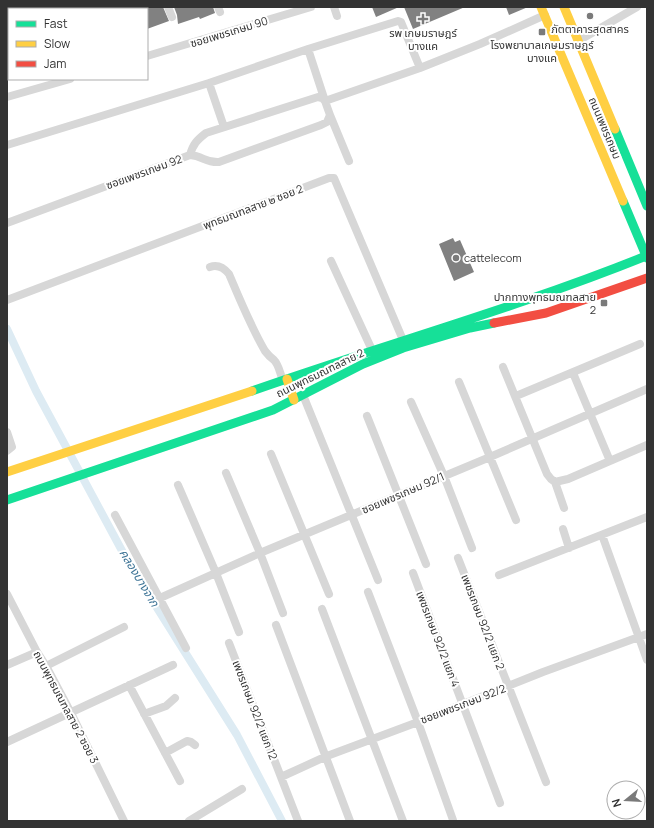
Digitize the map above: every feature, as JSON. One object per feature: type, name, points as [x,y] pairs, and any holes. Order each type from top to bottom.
[{"type":"main road","name":"ถนนเพชรเกษม","points":[[564,7],[647,206]]},
{"type":"main road","name":"ถนนเพชรเกษม","points":[[543,11],[647,256]]},
{"type":"main road","name":"ถนนพุทธมณฑลสาย 2","points":[[7,472],[234,398],[372,350],[458,323],[647,256]]},
{"type":"main road","name":"ถนนพุทธมณฑลสาย 2","points":[[7,500],[266,412],[294,400],[363,364],[404,348],[470,328],[546,313],[647,278]]},
{"type":"main road","points":[[285,379],[294,400]]},
{"type":"street","points":[[168,7],[172,17]]},
{"type":"street","name":"ซอยเพชรเกษม 90","points":[[148,56],[312,7]]},
{"type":"street","points":[[334,7],[337,16]]},
{"type":"street","points":[[578,41],[637,7]]},
{"type":"street","points":[[326,101],[420,68],[480,44],[543,11]]},
{"type":"street","points":[[7,146],[209,83],[308,48],[398,21],[401,22],[420,68]]},
{"type":"street","points":[[308,48],[330,115],[349,161]]},
{"type":"street","points":[[7,98],[67,80]]},
{"type":"street","points":[[209,83],[224,127]]},
{"type":"street","points":[[190,155],[197,140],[206,133],[318,97],[326,101]]},
{"type":"street","name":"ซอยเพชรเกษม 92","points":[[7,223],[190,155],[197,156],[207,162],[219,162],[321,125],[326,122],[330,115]]},
{"type":"street","name":"พุทธมณฑลสาย ๒ ซอย 2","points":[[7,300],[329,178],[334,178],[403,340]]},
{"type":"street","points":[[331,261],[372,350]]},
{"type":"street","points":[[210,267],[214,265],[219,266],[229,274],[262,346],[269,357],[278,366],[285,379]]},
{"type":"street","points":[[516,396],[640,344]]},
{"type":"street","points":[[503,367],[547,474],[555,482],[564,508]]},
{"type":"street","points":[[573,373],[610,461]]},
{"type":"street","points":[[459,382],[516,520]]},
{"type":"street","name":"ซอยเพชรเกษม 92/1","points":[[160,598],[304,534],[647,390]]},
{"type":"street","points":[[303,395],[378,580]]},
{"type":"street","points":[[411,402],[444,476],[472,548]]},
{"type":"street","points":[[367,416],[426,564]]},
{"type":"street","points":[[7,432],[12,447],[7,451]]},
{"type":"street","points":[[555,482],[568,479],[647,445]]},
{"type":"street","points":[[270,454],[329,594]]},
{"type":"street","points":[[226,473],[260,553],[283,614]]},
{"type":"street","points":[[178,485],[239,632]]},
{"type":"street","points":[[115,514],[186,648]]},
{"type":"street","points":[[499,575],[647,517]]},
{"type":"street","points":[[563,529],[569,548]]},
{"type":"street","points":[[602,535],[647,660]]},
{"type":"street","name":"เพชรเกษม 92/2 แยก 2","points":[[458,558],[546,782]]},
{"type":"street","name":"เพชรเกษม 92/2 แยก 4","points":[[413,573],[500,803]]},
{"type":"street","points":[[368,592],[418,722],[453,820]]},
{"type":"street","name":"ถนนพุทธมณฑลสาย 2 ซอย 3","points":[[7,594],[36,652],[46,666],[71,713],[124,821]]},
{"type":"street","points":[[322,609],[403,821]]},
{"type":"street","points":[[276,625],[327,756],[350,821]]},
{"type":"street","points":[[46,666],[124,627]]},
{"type":"street","name":"ซอยเพชรเกษม 92/2","points":[[281,777],[327,756],[647,634]]},
{"type":"street","name":"เพชรเกษม 92/2 แยก 12","points":[[229,642],[298,821]]},
{"type":"street","points":[[7,665],[36,652]]},
{"type":"street","points":[[7,742],[173,665]]},
{"type":"street","points":[[129,685],[180,781]]},
{"type":"street","points":[[144,714],[166,706],[175,698]]},
{"type":"street","points":[[165,753],[187,741],[195,745]]},
{"type":"street","points":[[189,821],[242,789]]},
{"type":"building","points":[[163,7],[169,21],[148,29],[147,8]]},
{"type":"building","points":[[174,7],[213,7],[215,13],[200,19],[199,17],[178,24]]},
{"type":"building","points":[[372,7],[399,7],[376,17]]},
{"type":"building","points":[[404,7],[465,7],[413,29]]},
{"type":"building","points":[[506,7],[528,7],[509,15]]},
{"type":"building","name":"cattelecom","points":[[453,238],[455,242],[460,240],[474,272],[454,281],[439,244]]},
{"type":"waterway","name":"คลองบางจาก","points":[[7,329],[36,391],[127,560],[237,735],[282,821]]},
{"type":"traffic: fast","points":[[615,129],[647,206]]},
{"type":"traffic: fast","points":[[623,201],[647,258]]},
{"type":"traffic: fast","points":[[252,391],[548,293],[646,256]]},
{"type":"traffic: fast","points":[[7,500],[273,410],[363,364],[403,348],[470,328],[494,323]]},
{"type":"traffic: slow","points":[[541,7],[623,201]]},
{"type":"traffic: slow","points":[[564,7],[615,129]]},
{"type":"traffic: slow","points":[[287,379],[294,400]]},
{"type":"traffic: slow","points":[[7,472],[252,391]]},
{"type":"traffic: jam","points":[[494,323],[546,313],[647,278]]},
{"type":"place","name":"ภัตตาคารสุดสาคร","points":[[590,16]]},
{"type":"place","name":"รพ เกษมราษฎร์ บางแค","points":[[423,19]]},
{"type":"place","name":"โรงพยาบาลเกษมราษฎร์ บางแค","points":[[542,32]]},
{"type":"place","name":"cattelecom","points":[[456,258]]},
{"type":"place","name":"ปากทางพุทธมณฑลสาย 2","points":[[604,303]]}]
